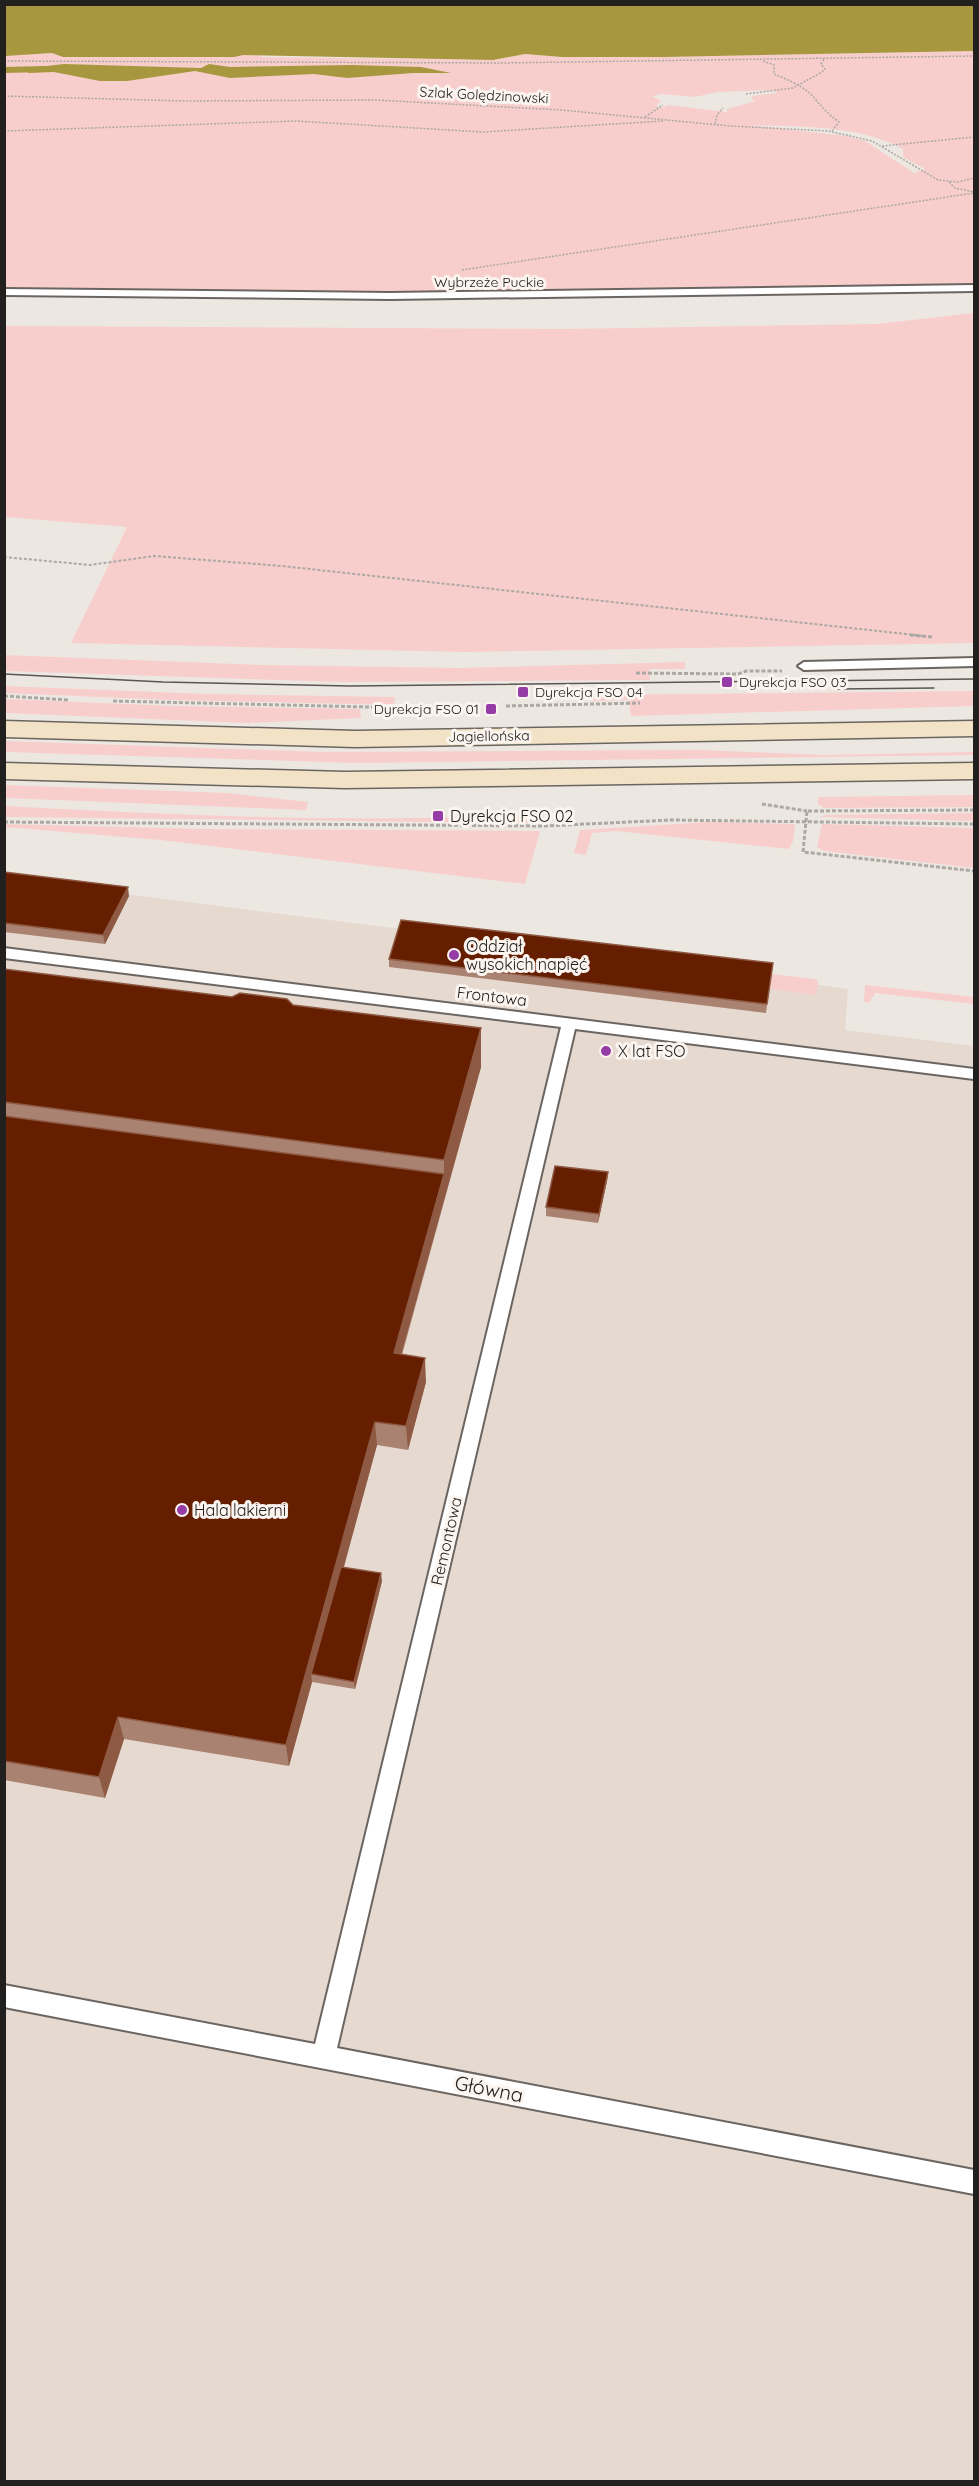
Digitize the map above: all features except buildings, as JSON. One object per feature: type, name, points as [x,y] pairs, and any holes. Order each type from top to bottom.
[{"type":"main road","name":"Jagiellońska","points":[[4,729],[356,739],[975,729]]},
{"type":"main road","points":[[4,771],[345,780],[975,771]]},
{"type":"lane","name":"Wybrzeże Puckie","points":[[4,292],[413,296],[975,288]]},
{"type":"lane","points":[[804,666],[975,662]]},
{"type":"lane","name":"Frontowa","points":[[4,953],[975,1074]]},
{"type":"lane","name":"Remontowa","points":[[323,2058],[569,1024]]},
{"type":"lane","name":"Główna","points":[[4,1996],[975,2182]]},
{"type":"path","points":[[4,61],[502,63],[642,60],[763,61],[975,56]]},
{"type":"path","points":[[746,94],[799,85],[825,69],[821,64],[824,59]]},
{"type":"path","points":[[763,61],[774,65],[774,74],[799,85],[815,98],[822,110],[837,118],[839,122],[831,132]]},
{"type":"path","name":"Szlak Golędzinowski","points":[[4,96],[184,101],[375,100],[644,117],[831,132],[860,137],[882,146],[927,177],[949,182],[955,188],[975,192]]},
{"type":"path","points":[[644,117],[663,105]]},
{"type":"path","points":[[715,124],[723,108]]},
{"type":"path","points":[[4,131],[296,121],[483,132],[681,121]]},
{"type":"path","points":[[882,146],[975,136]]},
{"type":"path","points":[[949,182],[975,178]]},
{"type":"path","points":[[457,271],[975,192]]},
{"type":"path","points":[[4,557],[90,565],[154,556],[282,566],[939,638]]},
{"type":"path","points":[[636,673],[738,674],[746,671],[794,670],[804,666]]},
{"type":"path","points":[[4,696],[70,700]]},
{"type":"path","points":[[105,701],[414,708]]},
{"type":"path","points":[[496,706],[640,703]]},
{"type":"path","points":[[975,810],[807,811],[804,852],[975,871]]},
{"type":"path","points":[[4,822],[112,825],[544,826],[671,820],[806,820],[975,824]]},
{"type":"shaded area","points":[[974,4],[974,51],[664,57],[562,57],[525,54],[493,60],[243,55],[234,57],[63,57],[52,53],[5,56],[5,5]]},
{"type":"shaded area","points":[[255,50],[262,57],[493,60],[525,54],[562,57],[664,57],[974,51],[974,284],[393,292],[5,288],[4,53]],"holes":[[[773,90],[777,93],[752,96],[752,100],[756,101],[727,109],[727,112],[668,105],[661,108],[656,106],[661,101],[652,96],[662,94],[695,97],[717,92]],[[749,125],[828,128],[867,135],[903,149],[903,157],[925,169],[914,173],[865,141],[846,136]]]},
{"type":"shaded area","points":[[64,64],[201,68],[209,64],[230,67],[352,65],[421,67],[451,73],[413,73],[347,78],[314,74],[230,78],[195,71],[127,81],[100,81],[54,72],[28,73],[30,68]]},
{"type":"shaded area","points":[[974,313],[974,643],[466,652],[71,643],[127,527],[5,517],[5,326],[564,329],[876,324]]},
{"type":"shaded area","points":[[4,655],[261,665],[461,668],[685,662],[685,669],[649,669],[650,680],[342,682],[5,671]]},
{"type":"shaded area","points":[[4,686],[207,694],[395,697],[394,705],[171,700],[5,693]]},
{"type":"shaded area","points":[[974,691],[974,706],[631,716],[629,700],[593,701],[593,695]]},
{"type":"shaded area","points":[[4,699],[174,706],[360,709],[361,718],[248,723],[5,713]]},
{"type":"shaded area","points":[[5,741],[325,752],[699,750],[824,755],[974,752],[974,755],[357,763],[5,752]]},
{"type":"shaded area","points":[[5,785],[227,793],[308,802],[306,810],[5,798]]},
{"type":"shaded area","points":[[974,795],[974,807],[824,808],[818,804],[818,797]]},
{"type":"shaded area","points":[[4,806],[342,818],[477,817],[544,813],[543,823],[5,817]]},
{"type":"shaded area","points":[[974,813],[974,821],[820,817],[825,815]]},
{"type":"shaded area","points":[[708,822],[795,824],[793,841],[789,849],[616,831],[592,833],[586,855],[574,853],[580,830]]},
{"type":"shaded area","points":[[5,824],[207,829],[540,831],[525,884],[160,840],[5,827]]},
{"type":"shaded area","points":[[822,824],[974,828],[974,868],[824,851],[817,847]]},
{"type":"shaded area","points":[[5,879],[584,952],[848,989],[845,1030],[974,1046],[974,2481],[5,2482]]},
{"type":"shaded area","points":[[771,974],[815,979],[818,981],[816,995],[769,989]]},
{"type":"shaded area","points":[[865,985],[974,997],[974,1004],[875,993],[869,1003],[864,1001]]},
{"type":"waterway","points":[[4,70],[44,69]]},
{"type":"tram line","points":[[4,674],[163,682],[350,686],[974,679]]},
{"type":"tram line","points":[[838,689],[934,688]]},
{"type":"place","name":"Dyrekcja FSO 03","points":[[727,682]]},
{"type":"place","name":"Dyrekcja FSO 04","points":[[523,692]]},
{"type":"place","name":"Dyrekcja FSO 01","points":[[491,709]]},
{"type":"place","name":"Dyrekcja FSO 02","points":[[438,816]]},
{"type":"place","name":"Oddział wysokich napięć","points":[[454,955]]},
{"type":"place","name":"X lat FSO","points":[[606,1051]]},
{"type":"place","name":"Hala lakierni","points":[[182,1510]]}]
